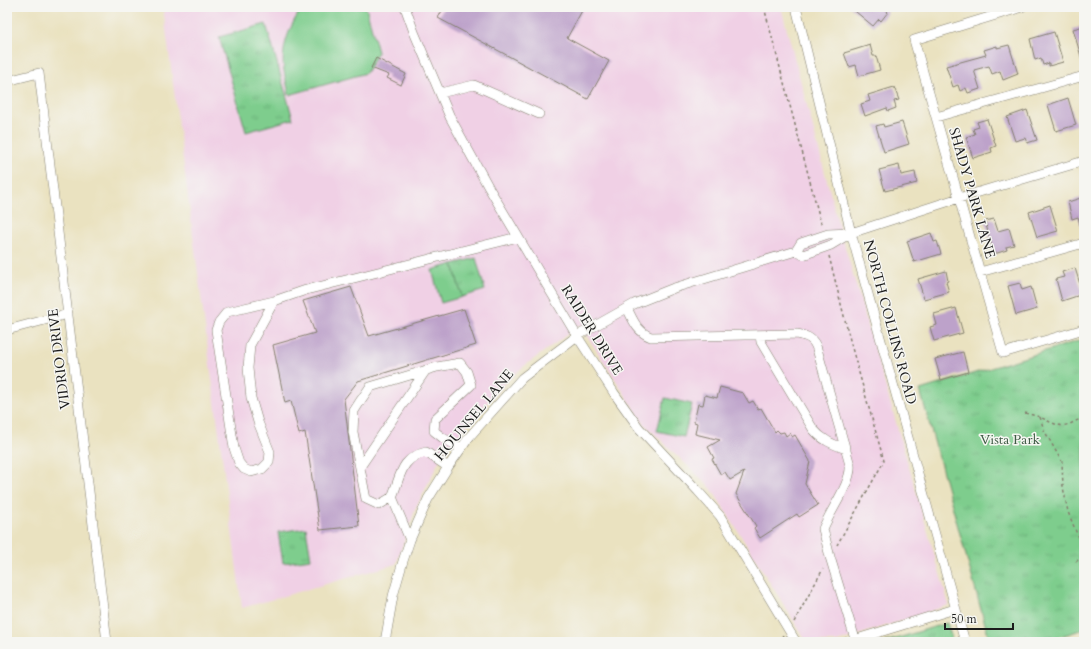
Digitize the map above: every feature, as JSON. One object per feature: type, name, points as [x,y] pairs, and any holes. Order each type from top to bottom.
[{"type":"street","name":"RAIDER DRIVE","points":[[405,7],[450,117],[489,188],[577,336],[639,428],[720,516],[796,642]]},
{"type":"street","name":"NORTH COLLINS ROAD","points":[[796,7],[851,233],[965,642]]},
{"type":"street","name":"SHADY PARK LANE","points":[[1022,7],[914,40],[1003,353],[1084,329]]},
{"type":"street","name":"VIDRIO DRIVE","points":[[7,81],[39,73],[107,642]]},
{"type":"street","points":[[936,117],[1084,76]]},
{"type":"street","points":[[440,93],[474,85],[539,114]]},
{"type":"street","points":[[851,233],[959,198],[1084,161]]},
{"type":"street","name":"HOUNSEL LANE","points":[[385,642],[393,596],[410,540],[428,499],[461,448],[522,378],[577,336],[627,308],[674,288],[796,251],[801,242],[828,234],[851,233]]},
{"type":"street","name":"HOUNSEL LANE","points":[[796,251],[803,255],[827,247],[851,233]]},
{"type":"street","points":[[274,301],[250,345],[248,368],[252,398],[258,422],[270,452],[269,462],[262,469],[251,472],[244,469],[238,463],[234,448],[216,330],[219,322],[227,312],[274,301],[306,290],[518,237]]},
{"type":"street","points":[[980,272],[1084,243]]},
{"type":"street","points":[[627,308],[637,327],[645,335],[651,337],[797,334],[810,337],[817,349],[846,449],[851,472],[823,528],[851,641],[955,609]]},
{"type":"street","points":[[7,330],[68,314]]},
{"type":"street","points":[[760,335],[761,342],[813,429],[822,439],[846,449]]},
{"type":"street","points":[[448,467],[426,452],[416,454],[405,463],[392,498],[379,505],[366,499],[354,432],[354,412],[361,400],[370,387],[437,367],[460,363],[467,372],[471,385],[435,419],[434,431],[461,448]]},
{"type":"street","points":[[360,467],[426,370]]},
{"type":"street","points":[[392,498],[410,540]]},
{"type":"path","points":[[764,7],[824,235]]},
{"type":"path","points":[[779,642],[782,636],[794,623],[884,461],[852,348],[827,247]]},
{"type":"path","points":[[1024,413],[1040,417],[1062,426],[1084,417]]},
{"type":"path","points":[[1040,417],[1044,430],[1062,462],[1063,487],[1068,512],[1077,534],[1084,545]]},
{"type":"path","points":[[1076,562],[1084,553]]},
{"type":"shaded area","points":[[163,7],[781,7],[839,226],[949,605],[837,642],[807,642],[711,488],[644,424],[580,325],[523,367],[506,382],[444,451],[415,510],[396,564],[242,608]]},
{"type":"green space","points":[[303,7],[366,7],[378,52],[366,73],[289,95],[284,71],[283,54],[290,29]]},
{"type":"green space","points":[[266,24],[293,119],[246,132],[219,37]]},
{"type":"green space","points":[[476,258],[485,290],[462,297],[453,264]]},
{"type":"green space","points":[[453,264],[462,297],[441,303],[432,270]]},
{"type":"green space","name":"Vista Park","points":[[1084,339],[1084,629],[1042,642],[990,642],[920,390]]},
{"type":"green space","points":[[665,398],[692,404],[684,437],[657,431]]},
{"type":"green space","points":[[306,528],[311,559],[283,563],[278,532]]},
{"type":"green space","points":[[947,623],[953,642],[885,642]]},
{"type":"building","points":[[444,7],[584,7],[567,38],[609,61],[588,99],[438,18]]},
{"type":"building","points":[[850,7],[883,7],[888,12],[881,21],[879,19],[873,26]]},
{"type":"building","points":[[1084,26],[1084,60],[1082,60],[1073,29]]},
{"type":"building","points":[[1054,32],[1063,62],[1049,66],[1049,63],[1043,65],[1041,58],[1035,60],[1030,39]]},
{"type":"building","points":[[870,45],[873,56],[876,56],[880,70],[859,76],[856,65],[849,67],[844,53]]},
{"type":"building","points":[[1009,45],[1018,74],[1003,80],[1000,71],[992,74],[989,66],[974,70],[980,89],[968,93],[966,88],[960,91],[958,85],[953,87],[946,66],[986,55],[984,50],[997,46],[997,48]]},
{"type":"building","points":[[376,58],[406,74],[401,85],[387,78],[389,75],[371,68]]},
{"type":"building","points":[[894,87],[899,100],[894,101],[896,108],[888,111],[887,108],[865,116],[861,104],[870,101],[868,95]]},
{"type":"building","points":[[1068,98],[1076,125],[1056,131],[1048,105]]},
{"type":"building","points":[[1027,110],[1037,140],[1027,143],[1025,138],[1015,141],[1007,117]]},
{"type":"building","points":[[987,119],[996,146],[991,148],[992,152],[973,158],[966,137],[975,134],[973,129],[979,127],[977,122]]},
{"type":"building","points":[[902,122],[909,144],[884,152],[876,126],[883,124],[884,127]]},
{"type":"building","points":[[899,165],[901,175],[915,172],[917,183],[885,191],[879,170]]},
{"type":"building","points":[[1084,197],[1084,232],[1082,232],[1078,217],[1072,219],[1068,202]]},
{"type":"building","points":[[1050,205],[1058,231],[1037,237],[1029,212]]},
{"type":"building","points":[[994,219],[998,231],[1009,228],[1014,245],[1006,247],[1007,250],[994,254],[985,221]]},
{"type":"building","points":[[931,233],[934,242],[937,241],[941,254],[914,262],[907,241]]},
{"type":"building","points":[[1075,268],[1083,294],[1062,301],[1056,279],[1064,277],[1062,272]]},
{"type":"building","points":[[946,271],[948,281],[946,282],[949,292],[924,299],[918,279]]},
{"type":"building","points":[[1020,283],[1022,290],[1031,287],[1037,309],[1016,315],[1008,286]]},
{"type":"building","points":[[351,287],[369,336],[464,309],[476,345],[358,381],[344,399],[359,526],[320,530],[305,432],[299,434],[291,401],[285,403],[273,345],[315,333],[303,301]]},
{"type":"building","points":[[956,308],[963,333],[934,341],[930,327],[937,325],[934,314]]},
{"type":"building","points":[[963,352],[968,372],[941,380],[935,359]]},
{"type":"building","points":[[720,387],[743,393],[749,403],[753,401],[758,409],[761,408],[775,432],[777,430],[780,433],[784,432],[786,436],[790,433],[792,437],[795,435],[810,461],[805,484],[818,505],[799,517],[797,514],[760,538],[754,528],[756,526],[736,494],[744,472],[730,480],[725,472],[721,475],[712,459],[714,458],[708,447],[720,440],[695,434],[697,423],[694,422],[698,404],[703,405],[705,395],[717,398]]}]
